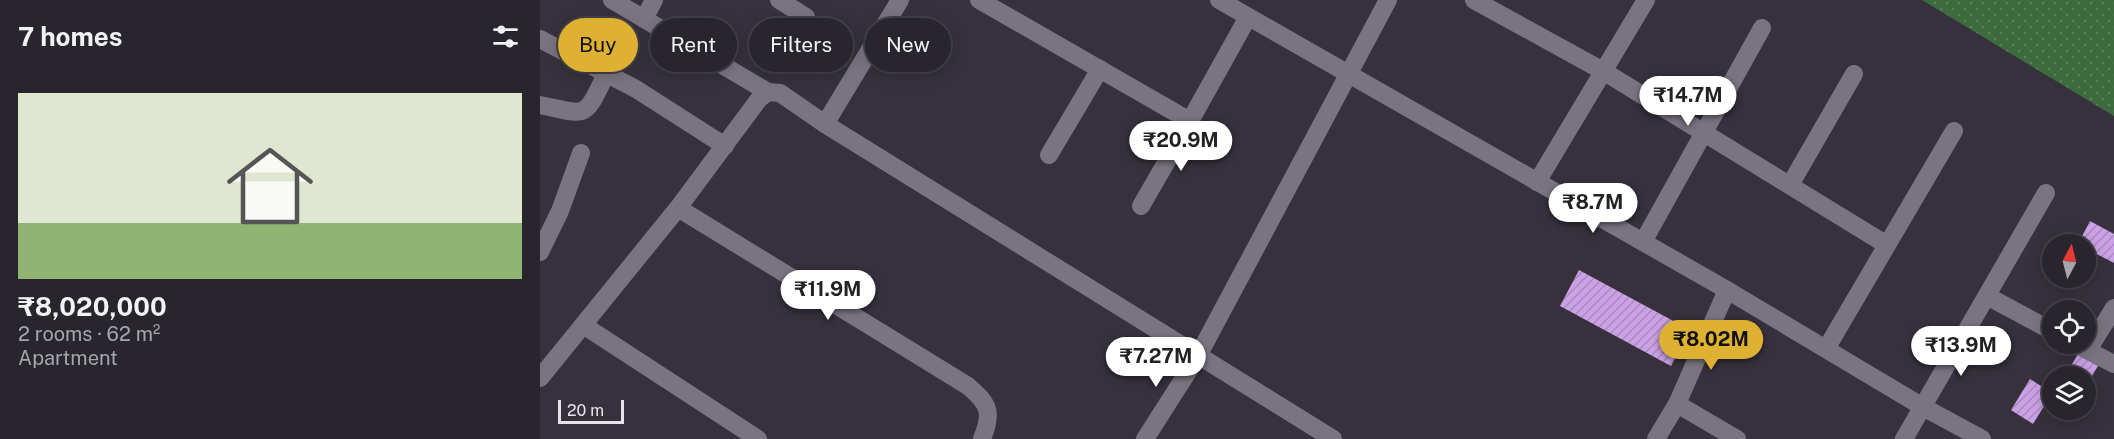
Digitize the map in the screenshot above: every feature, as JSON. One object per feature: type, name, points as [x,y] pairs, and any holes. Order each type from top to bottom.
[{"type":"street","points":[[612,0],[768,92],[780,93],[825,124],[1333,439]]},
{"type":"street","points":[[644,19],[654,0]]},
{"type":"street","points":[[779,0],[806,17]]},
{"type":"street","points":[[825,124],[900,0]]},
{"type":"street","points":[[979,0],[1190,121]]},
{"type":"street","points":[[1219,0],[1727,290],[1923,407],[1982,439]]},
{"type":"street","points":[[1145,439],[1198,356],[1388,0]]},
{"type":"street","points":[[1474,0],[1603,71],[1887,245]]},
{"type":"street","points":[[1537,182],[1646,0]]},
{"type":"street","points":[[1141,206],[1248,17]]},
{"type":"street","points":[[1643,242],[1762,28]]},
{"type":"street","points":[[540,39],[636,89],[725,146]]},
{"type":"street","points":[[1049,155],[1100,69]]},
{"type":"street","points":[[540,105],[577,112],[586,111],[592,104],[606,74]]},
{"type":"street","points":[[1791,185],[1854,74]]},
{"type":"street","points":[[540,378],[678,208],[759,99],[768,92]]},
{"type":"street","points":[[1826,350],[1954,131]]},
{"type":"street","points":[[540,252],[560,211],[581,153]]},
{"type":"street","points":[[1904,439],[2046,193]]},
{"type":"street","points":[[678,208],[968,386],[983,399],[988,418],[982,439]]},
{"type":"street","points":[[1656,439],[1677,404],[1727,290]]},
{"type":"street","points":[[1987,296],[2042,326]]},
{"type":"street","points":[[2096,330],[2114,308]]},
{"type":"street","points":[[583,325],[758,439]]},
{"type":"street","points":[[2095,354],[2114,364]]},
{"type":"street","points":[[1677,404],[1737,439]]},
{"type":"green space","points":[[1922,0],[2114,0],[2114,116]]},
{"type":"building","points":[[2090,221],[2114,234],[2114,263],[2096,254],[2096,234],[2083,234]]},
{"type":"building","points":[[1579,270],[1690,330],[1671,366],[1560,306]]},
{"type":"building","points":[[2078,354],[2098,366],[2096,369],[2096,366],[2071,366]]},
{"type":"building","points":[[2030,379],[2042,387],[2042,409],[2033,424],[2011,410]]}]
